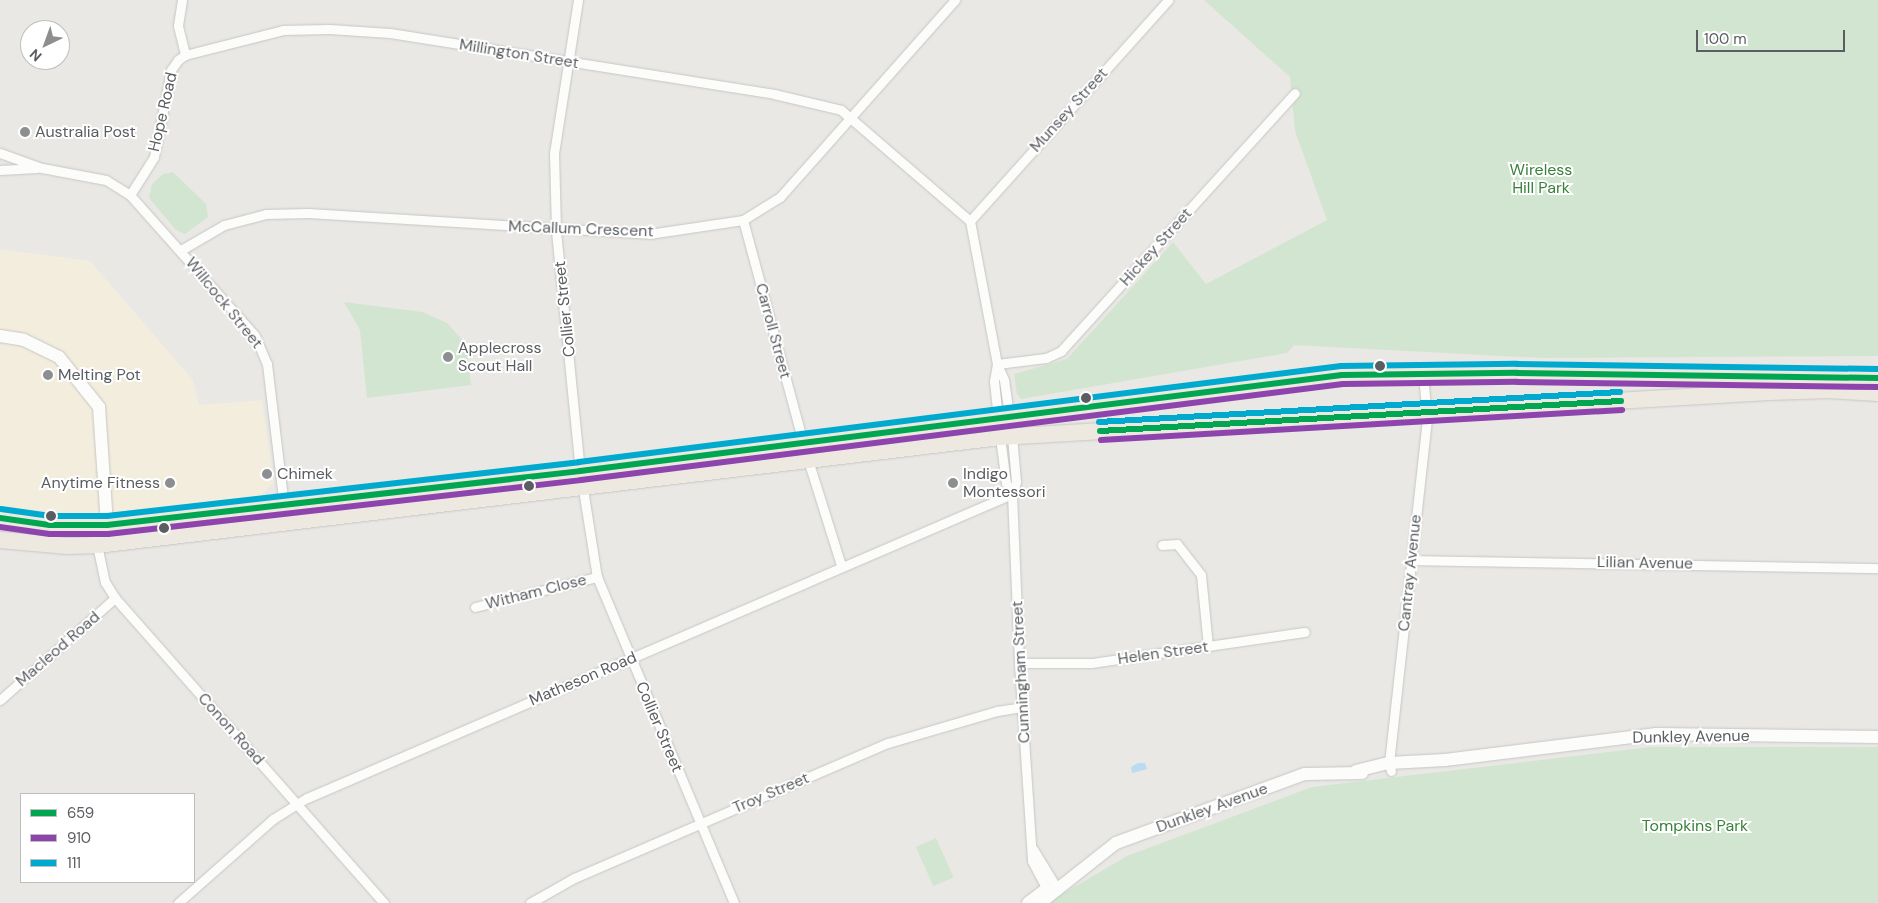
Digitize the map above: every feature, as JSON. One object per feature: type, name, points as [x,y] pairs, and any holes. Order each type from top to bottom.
[{"type":"highway","points":[[0,518],[50,525],[107,525],[580,470],[1314,378],[1423,375],[1878,378]]},
{"type":"highway","points":[[0,540],[68,546],[97,545],[583,489],[1006,436],[1818,390],[1878,393]]},
{"type":"street","name":"Hope Road","points":[[130,195],[154,156],[171,70],[185,55],[178,26],[182,0]]},
{"type":"street","name":"Collier Street","points":[[578,0],[554,153],[556,231],[580,470]]},
{"type":"street","name":"Munsey Street","points":[[970,221],[1168,0]]},
{"type":"street","name":"McCallum Crescent","points":[[181,250],[224,224],[266,214],[308,213],[556,231],[649,234],[743,220],[780,197],[850,119],[950,2]]},
{"type":"street","name":"Millington Street","points":[[185,55],[284,30],[329,29],[390,33],[816,102],[841,110],[850,119]]},
{"type":"street","name":"Hickey Street","points":[[997,364],[1046,358],[1061,351],[1295,93]]},
{"type":"street","points":[[850,119],[970,221]]},
{"type":"street","name":"Willcock Street","points":[[0,153],[42,168],[99,178],[130,195],[181,250],[255,336],[265,354],[286,523]]},
{"type":"street","name":"Willcock Street","points":[[0,170],[42,168]]},
{"type":"street","name":"Carroll Street","points":[[743,220],[803,442]]},
{"type":"street","name":"Cunningham Street","points":[[970,221],[997,364],[994,381],[1004,417],[1016,482],[1012,494],[1019,663],[1033,849],[1052,889]]},
{"type":"street","points":[[0,336],[24,340],[59,358],[99,407],[107,525]]},
{"type":"street","name":"Cantray Avenue","points":[[1390,767],[1426,412],[1423,375]]},
{"type":"street","points":[[808,460],[841,565]]},
{"type":"street","name":"Collier Street","points":[[583,489],[597,577],[630,660],[734,903]]},
{"type":"street","name":"Matheson Road","points":[[178,903],[273,819],[297,804],[355,776],[630,660],[841,565],[1012,494]]},
{"type":"street","points":[[1162,544],[1177,544],[1201,575],[1208,646]]},
{"type":"street","name":"Conon Road","points":[[97,545],[105,582],[115,598],[384,903]]},
{"type":"street","name":"Lilian Avenue","points":[[1411,560],[1878,568]]},
{"type":"street","name":"Witham Close","points":[[475,607],[597,577]]},
{"type":"street","name":"Macleod Road","points":[[0,700],[115,598]]},
{"type":"street","name":"Helen Street","points":[[1019,663],[1092,663],[1305,632]]},
{"type":"street","name":"Troy Street","points":[[530,903],[574,878],[888,743],[997,710],[1022,707]]},
{"type":"street","name":"Dunkley Avenue","points":[[1052,889],[1116,843],[1296,777],[1656,734],[1878,737]]},
{"type":"street","points":[[1028,903],[1052,889]]},
{"type":"street","points":[[1040,903],[1052,889]]},
{"type":"shaded area","points":[[0,249],[90,261],[193,380],[199,405],[262,400],[274,483],[259,497],[116,513],[73,514],[0,506]]},
{"type":"green space","name":"Wireless Hill Park","points":[[1204,0],[1878,0],[1878,356],[1541,358],[1294,345],[1287,353],[1021,399],[1017,394],[1014,374],[1067,359],[1173,242],[1206,284],[1327,220],[1295,131],[1290,77]]},
{"type":"green space","points":[[173,172],[206,204],[208,217],[185,234],[176,230],[149,198],[152,184],[163,174]]},
{"type":"green space","points":[[344,302],[422,312],[447,323],[466,344],[471,385],[367,398],[360,330]]},
{"type":"green space","name":"Tompkins Park","points":[[1651,747],[1878,747],[1878,903],[1047,903],[1127,856],[1312,787]]},
{"type":"green space","points":[[936,838],[953,877],[933,886],[916,847]]},
{"type":"water","points":[[1138,763],[1145,763],[1147,769],[1132,773],[1131,767]]},
{"type":"transit line","name":"111","points":[[1,509],[51,516],[107,516],[579,462],[1341,366],[1517,364],[1878,369]]},
{"type":"transit line","name":"659","points":[[0,518],[50,525],[107,525],[580,471],[1342,375],[1517,373],[1878,378]]},
{"type":"transit line","name":"910","points":[[0,527],[50,534],[108,534],[581,480],[1343,384],[1517,382],[1878,387]]},
{"type":"transit line","name":"111","points":[[1099,422],[1620,392]]},
{"type":"transit line","name":"659","points":[[1100,431],[1621,401]]},
{"type":"transit line","name":"910","points":[[1101,440],[1622,410]]},
{"type":"place","name":"Australia Post","points":[[25,132]]},
{"type":"place","name":"Applecross Scout Hall","points":[[448,357]]},
{"type":"place","name":"Melting Pot","points":[[48,375]]},
{"type":"place","name":"Chimek","points":[[267,474]]},
{"type":"place","name":"Anytime Fitness","points":[[170,483]]},
{"type":"place","name":"Indigo Montessori","points":[[953,483]]}]
